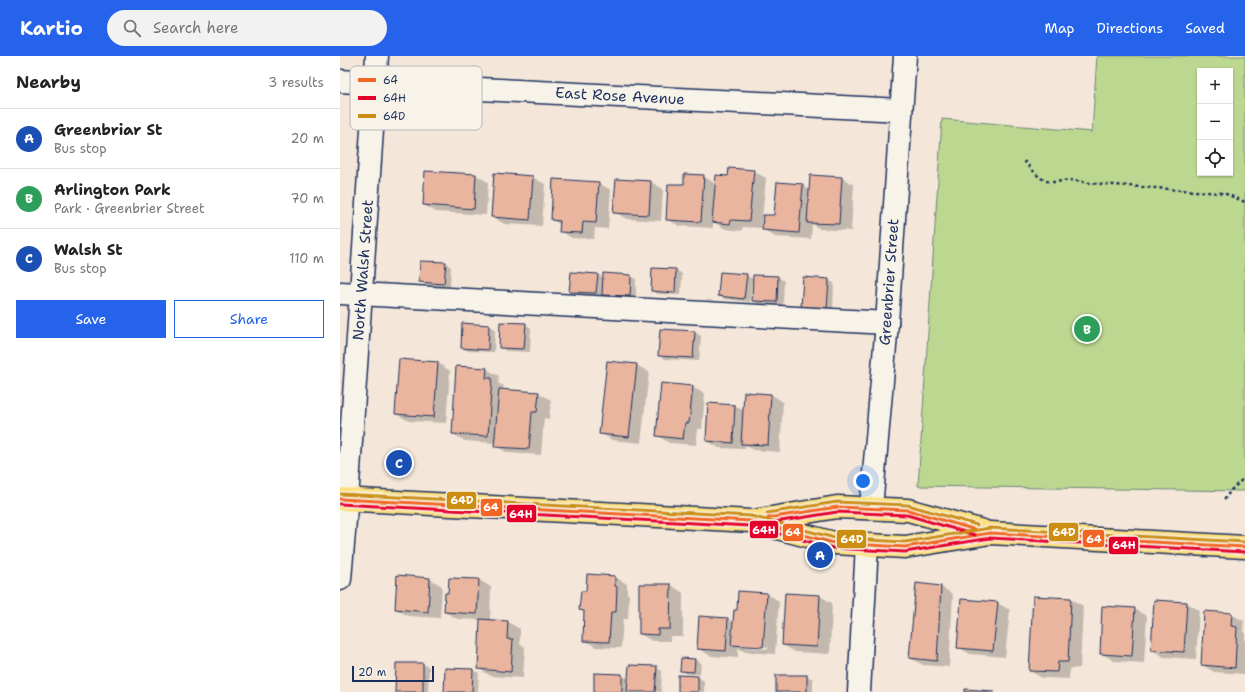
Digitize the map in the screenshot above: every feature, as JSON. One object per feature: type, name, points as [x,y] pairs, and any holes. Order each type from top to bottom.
[{"type":"main road","points":[[344,499],[751,521],[834,543],[867,545],[905,547],[990,534],[1245,547]]},
{"type":"main road","points":[[751,521],[837,507],[908,510],[990,534]]},
{"type":"street","name":"North Walsh Street","points":[[376,66],[377,56]]},
{"type":"street","name":"Greenbrier Street","points":[[871,508],[887,323],[905,56]]},
{"type":"street","name":"East Rose Avenue","points":[[340,81],[350,82]]},
{"type":"street","name":"East Rose Avenue","points":[[482,88],[901,110]]},
{"type":"street","name":"North Walsh Street","points":[[340,579],[350,294],[369,130]]},
{"type":"street","points":[[350,294],[887,323]]},
{"type":"street","points":[[859,692],[867,545]]},
{"type":"path","points":[[1024,160],[1039,177],[1046,181],[1054,182],[1071,180],[1089,183],[1221,193],[1245,202]]},
{"type":"path","points":[[1224,500],[1231,490],[1245,477]]},
{"type":"green space","points":[[1097,56],[1245,56],[1245,491],[918,486],[942,119],[1092,132]]},
{"type":"building","points":[[729,168],[754,170],[749,221],[731,220],[730,224],[712,222],[716,175],[728,176]]},
{"type":"building","points":[[425,171],[476,174],[474,209],[423,205]]},
{"type":"building","points":[[494,173],[533,176],[530,220],[491,217]]},
{"type":"building","points":[[684,174],[704,175],[701,222],[666,220],[668,184],[684,184]]},
{"type":"building","points":[[810,175],[842,177],[839,224],[807,223]]},
{"type":"building","points":[[553,179],[599,182],[596,223],[583,222],[582,233],[559,232],[560,221],[551,220]]},
{"type":"building","points":[[616,179],[651,181],[649,215],[613,213]]},
{"type":"building","points":[[777,182],[803,184],[799,233],[762,230],[763,215],[774,215]]},
{"type":"building","points":[[420,261],[446,262],[444,284],[419,282]]},
{"type":"building","points":[[652,268],[676,269],[675,293],[651,291]]},
{"type":"building","points":[[571,272],[598,274],[596,293],[569,292]]},
{"type":"building","points":[[720,272],[747,274],[744,299],[718,296]]},
{"type":"building","points":[[603,273],[631,275],[630,296],[602,295]]},
{"type":"building","points":[[753,275],[778,276],[777,302],[752,301]]},
{"type":"building","points":[[803,277],[829,279],[827,309],[801,307]]},
{"type":"building","points":[[500,322],[526,323],[524,349],[499,348]]},
{"type":"building","points":[[462,323],[489,325],[488,350],[461,348]]},
{"type":"building","points":[[660,329],[695,331],[693,358],[658,356]]},
{"type":"building","points":[[399,359],[438,362],[434,417],[395,414]]},
{"type":"building","points":[[607,361],[637,364],[629,437],[599,434]]},
{"type":"building","points":[[456,366],[487,368],[486,378],[492,378],[488,436],[452,434]]},
{"type":"building","points":[[661,383],[693,386],[689,423],[685,423],[683,439],[656,436]]},
{"type":"building","points":[[499,389],[539,392],[537,412],[532,412],[529,449],[494,447]]},
{"type":"building","points":[[744,392],[771,394],[768,445],[741,444]]},
{"type":"building","points":[[708,403],[735,405],[733,443],[706,441]]},
{"type":"building","points":[[587,574],[615,576],[615,586],[617,587],[616,612],[611,612],[609,642],[583,641],[584,611],[579,610],[581,591],[586,591]]},
{"type":"building","points":[[397,575],[430,578],[428,612],[395,609]]},
{"type":"building","points":[[449,578],[479,579],[477,614],[444,612],[445,593],[448,593]]},
{"type":"building","points":[[916,583],[941,586],[937,661],[909,658]]},
{"type":"building","points":[[639,584],[671,584],[670,629],[658,629],[658,635],[639,634]]},
{"type":"building","points":[[738,591],[767,593],[763,647],[731,645],[734,610],[737,610]]},
{"type":"building","points":[[785,593],[820,595],[817,647],[782,645]]},
{"type":"building","points":[[1033,596],[1071,598],[1068,662],[1058,662],[1057,672],[1029,671]]},
{"type":"building","points":[[961,599],[998,602],[993,651],[957,648]]},
{"type":"building","points":[[1154,600],[1187,602],[1184,652],[1151,650]]},
{"type":"building","points":[[1102,606],[1135,608],[1132,656],[1100,654]]},
{"type":"building","points":[[1204,611],[1232,613],[1231,626],[1237,627],[1235,668],[1201,665]]},
{"type":"building","points":[[699,616],[728,618],[726,651],[697,649]]},
{"type":"building","points":[[480,619],[508,621],[507,639],[513,639],[511,672],[478,669]]},
{"type":"building","points":[[681,658],[695,659],[694,672],[680,671]]},
{"type":"building","points":[[396,663],[423,663],[423,692],[395,692]]},
{"type":"building","points":[[629,665],[657,666],[655,692],[627,692]]},
{"type":"building","points":[[445,668],[473,669],[472,692],[444,692]]},
{"type":"building","points":[[594,673],[622,674],[622,692],[594,692]]},
{"type":"building","points":[[678,675],[698,676],[698,692],[678,692]]},
{"type":"building","points":[[776,675],[807,675],[807,692],[776,692]]},
{"type":"building","points":[[965,689],[994,691],[994,692],[965,692]]},
{"type":"transit line","name":"64D","points":[[340,494],[751,516],[835,538],[905,542],[990,528],[1245,542]]},
{"type":"transit line","name":"64","points":[[340,499],[751,521],[834,543],[905,547],[990,533],[1245,547]]},
{"type":"transit line","name":"64D","points":[[767,513],[837,502],[908,505],[977,525]]},
{"type":"transit line","name":"64H","points":[[340,504],[750,526],[833,548],[905,552],[990,538],[1245,552]]},
{"type":"transit line","name":"64","points":[[768,518],[837,507],[908,510],[976,530]]},
{"type":"transit line","name":"64H","points":[[769,523],[837,512],[907,515],[975,535]]},
{"type":"place","name":"Arlington Park","points":[[1087,329]]},
{"type":"place","name":"Walsh St","points":[[399,463]]},
{"type":"place","name":"Greenbriar St","points":[[820,555]]}]
